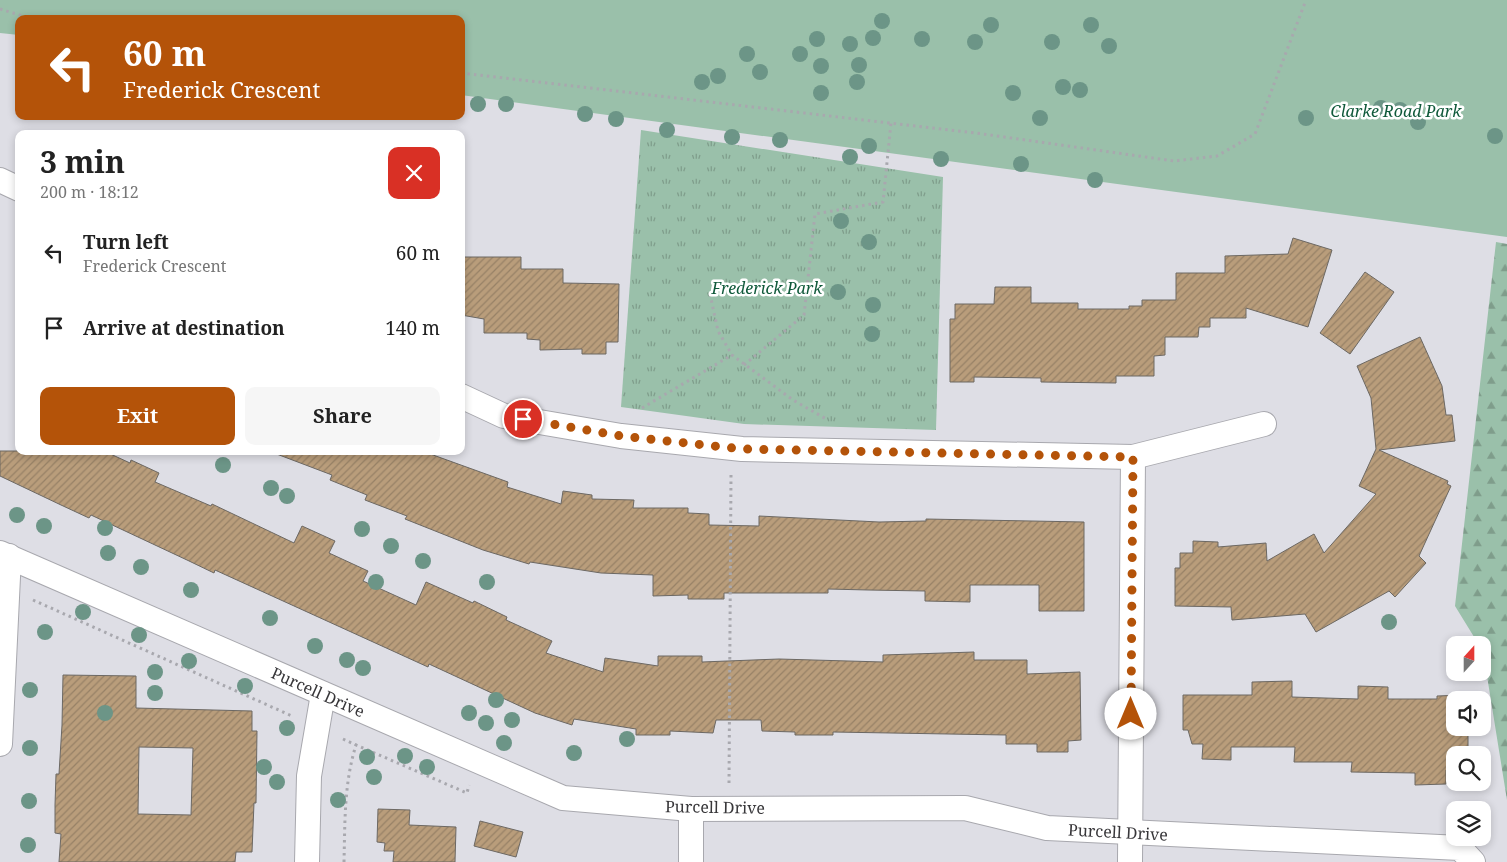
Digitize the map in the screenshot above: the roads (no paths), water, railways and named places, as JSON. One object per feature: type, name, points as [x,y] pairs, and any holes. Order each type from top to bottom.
[{"type":"street","points":[[0,180],[15,187]]},
{"type":"street","points":[[465,398],[504,416],[621,436],[732,448],[1133,457],[1264,424]]},
{"type":"street","points":[[1130,862],[1133,457]]},
{"type":"street","points":[[0,744],[8,589],[4,554]]},
{"type":"street","name":"Purcell Drive","points":[[4,554],[563,798],[691,809],[965,808],[1047,828],[1460,848],[1473,862]]},
{"type":"street","points":[[307,862],[309,776],[323,694]]},
{"type":"street","points":[[691,809],[691,862]]},
{"type":"park label","name":"Clarke Road Park","points":[[1396,111]]},
{"type":"park label","name":"Frederick Park","points":[[767,288]]}]
